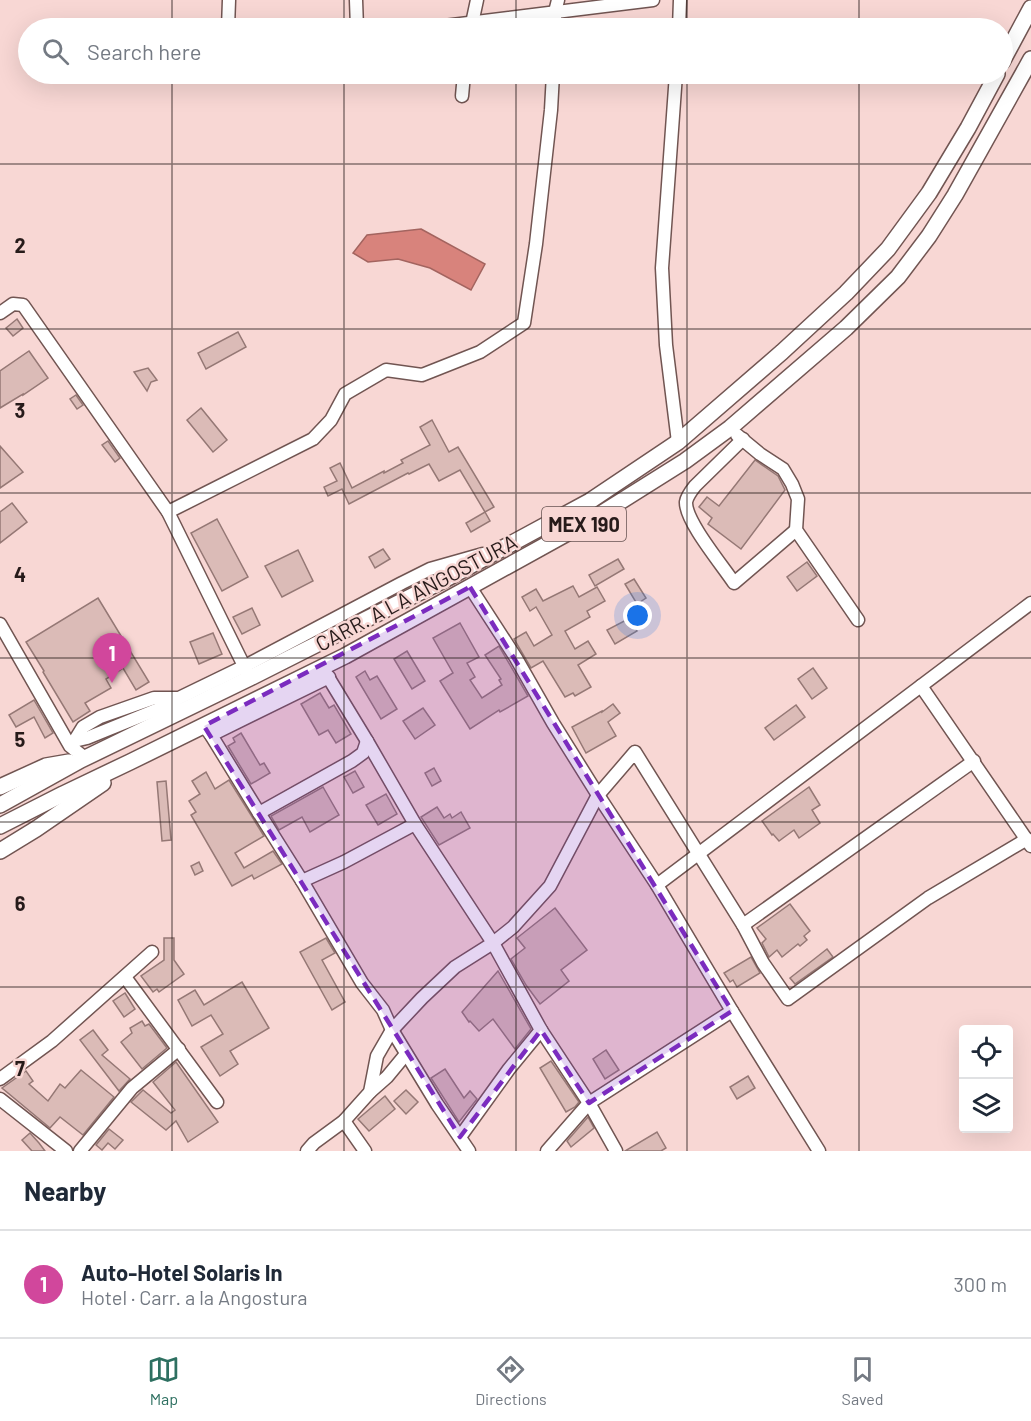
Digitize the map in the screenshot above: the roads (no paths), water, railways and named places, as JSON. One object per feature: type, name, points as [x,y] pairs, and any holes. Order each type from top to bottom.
[{"type":"main road","points":[[1013,42],[1031,8]]},
{"type":"main road","name":"CARR. A LA ANGOSTURA","points":[[0,826],[130,762],[208,730],[325,672],[601,514],[686,461],[730,428],[846,328],[898,277],[929,236],[1029,65]]},
{"type":"main road","name":"CARR. A LA ANGOSTURA","points":[[0,805],[247,672],[444,580],[590,501],[678,442],[782,352],[846,293],[888,249],[929,193],[992,84]]},
{"type":"main road","points":[[0,787],[46,766],[83,759]]},
{"type":"main road","points":[[0,850],[97,788],[130,762]]},
{"type":"street","points":[[228,18],[229,0]]},
{"type":"street","points":[[356,0],[357,18]]},
{"type":"street","points":[[473,18],[477,0]]},
{"type":"street","points":[[505,18],[557,6],[654,0]]},
{"type":"street","points":[[679,18],[680,0]]},
{"type":"street","points":[[462,96],[463,84]]},
{"type":"street","points":[[168,512],[313,439],[331,420],[345,394],[386,370],[422,375],[480,352],[524,323],[536,244],[551,110],[552,84]]},
{"type":"street","points":[[675,84],[662,268],[666,345],[678,442]]},
{"type":"street","points":[[0,313],[13,304],[24,305],[168,512],[247,672],[179,698],[154,698],[100,717],[83,727],[72,741],[70,746],[83,759]]},
{"type":"street","points":[[730,428],[760,454],[783,469],[798,499],[796,530],[858,620]]},
{"type":"street","points":[[743,440],[694,486],[689,494],[686,504],[692,523],[734,583],[796,530]]},
{"type":"street","points":[[470,587],[516,658],[598,795],[657,885],[819,1151]]},
{"type":"street","points":[[657,885],[1031,603]]},
{"type":"street","points":[[0,624],[72,741]]},
{"type":"street","points":[[325,672],[415,824],[493,943],[541,1030],[589,1103],[616,1151]]},
{"type":"street","points":[[370,1092],[377,1056],[392,1030],[455,967],[493,943],[513,927],[550,886],[598,795],[635,752],[743,925],[763,963],[788,999],[928,898],[1029,842],[921,686]]},
{"type":"street","points":[[208,730],[362,983],[383,1010],[392,1030],[436,1104],[469,1151]]},
{"type":"street","points":[[258,813],[363,753],[367,741]]},
{"type":"street","points":[[743,925],[974,761]]},
{"type":"street","points":[[302,881],[344,862],[415,824]]},
{"type":"street","points":[[0,1079],[52,1041],[152,952]]},
{"type":"street","points":[[125,977],[217,1102]]},
{"type":"street","points":[[547,1151],[589,1103],[732,1011]]},
{"type":"street","points":[[460,1137],[509,1069],[541,1030]]},
{"type":"street","points":[[80,1151],[132,1088],[179,1049]]},
{"type":"street","points":[[310,1147],[344,1121],[406,1054]]},
{"type":"street","points":[[0,1099],[66,1151]]},
{"type":"street","points":[[344,1121],[365,1151]]},
{"type":"place","name":"Auto-Hotel Solaris In","points":[[112,683]]}]
